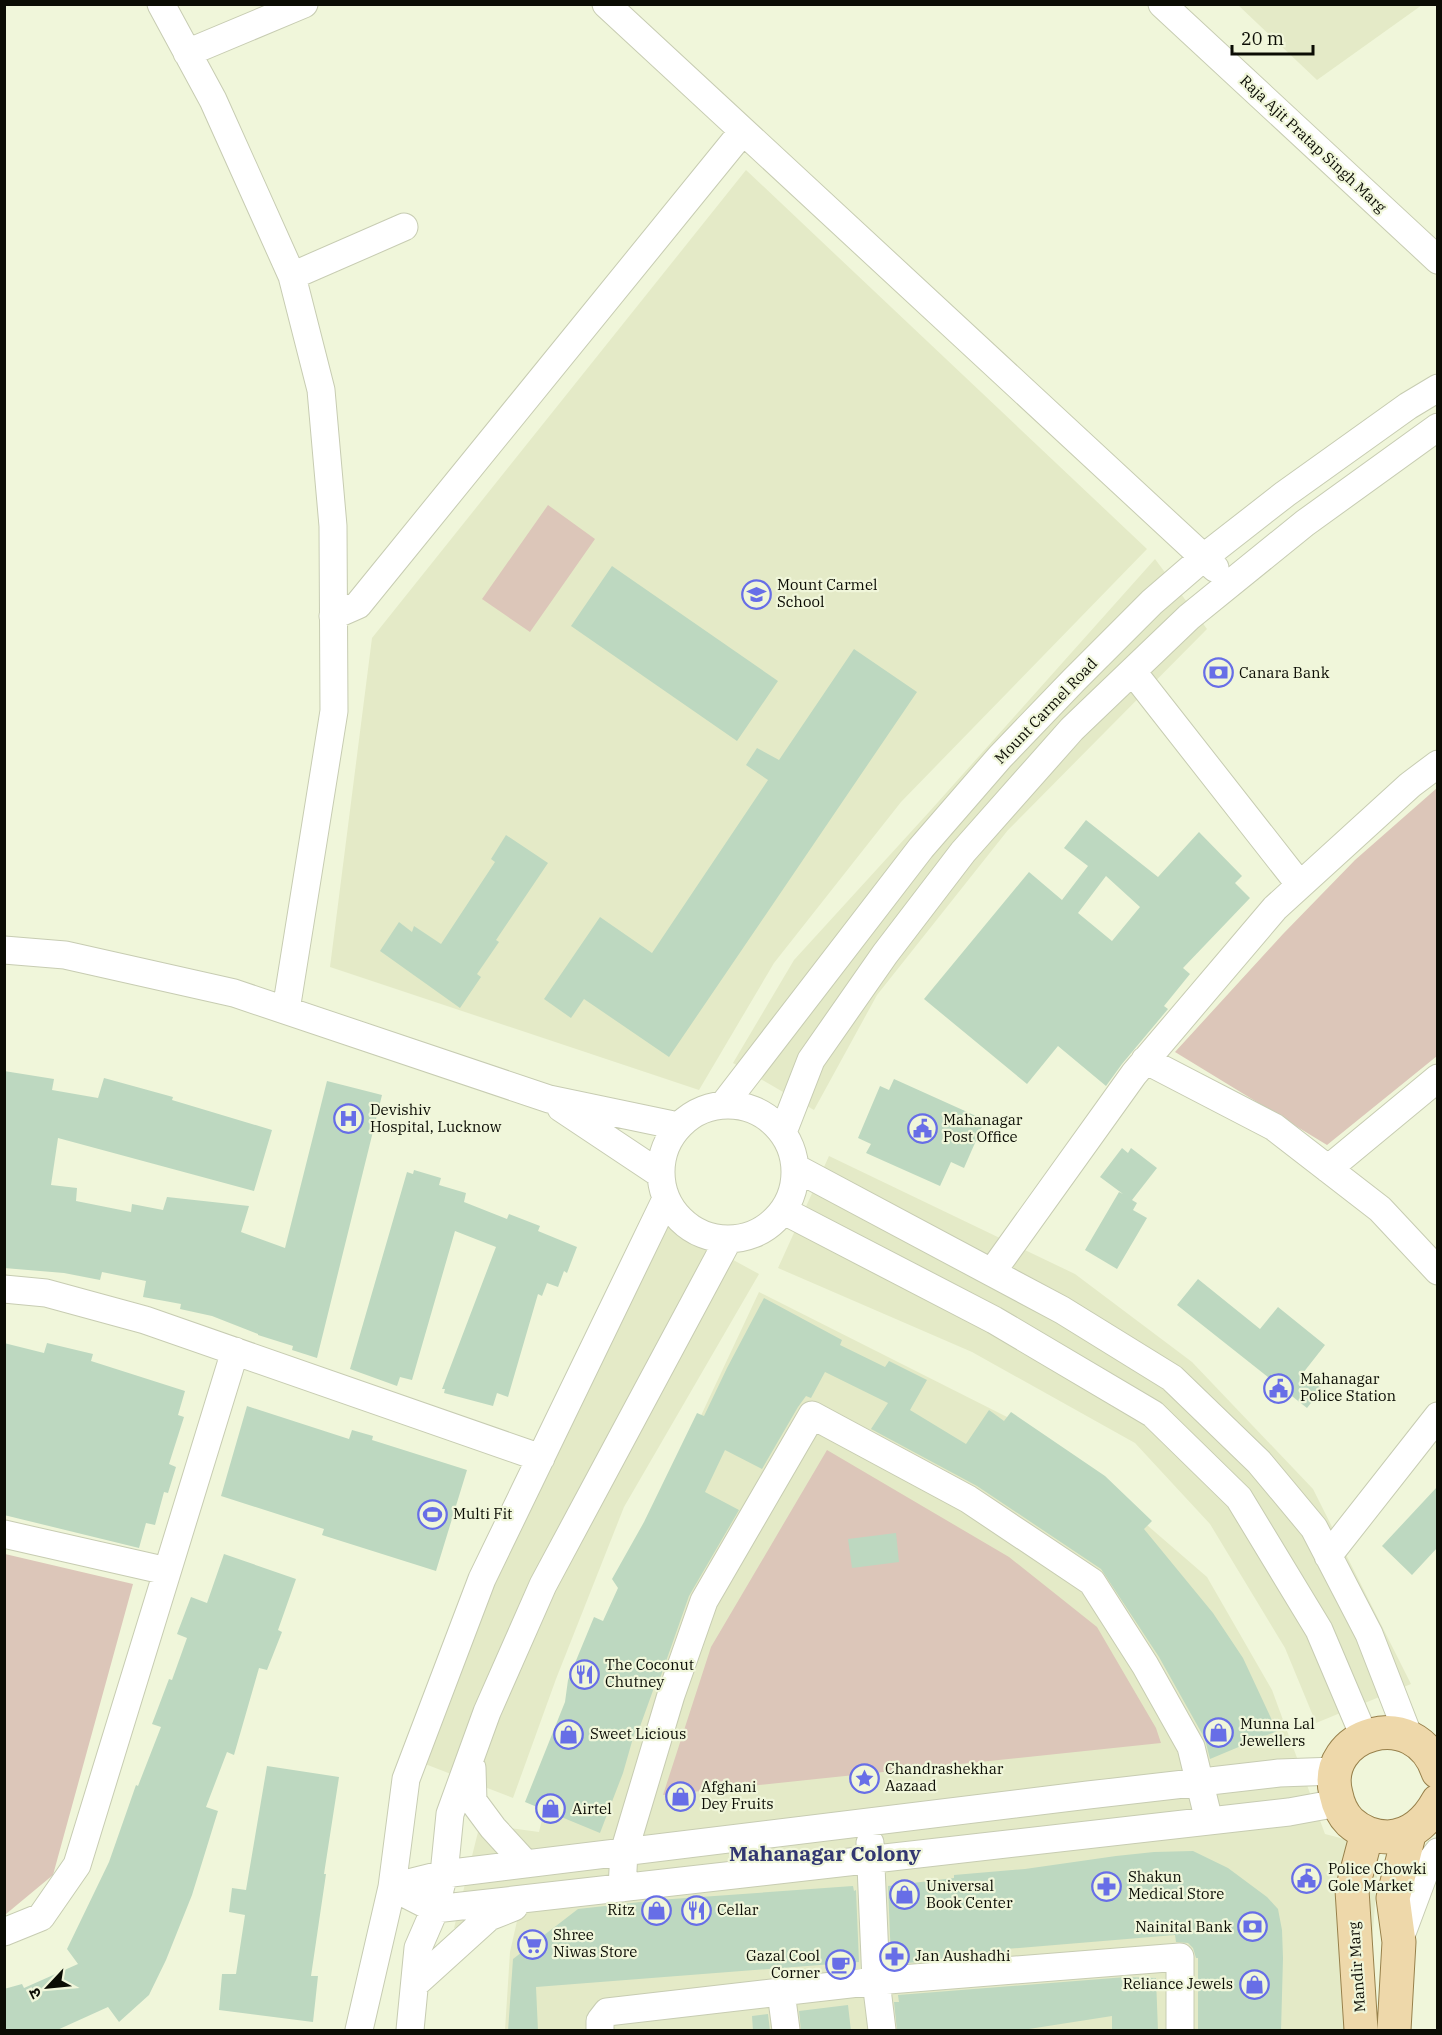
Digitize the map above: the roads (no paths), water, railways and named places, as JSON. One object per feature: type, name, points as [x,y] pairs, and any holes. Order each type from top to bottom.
[{"type":"main road","points":[[1437,1768],[1421,1744],[1409,1737],[1387,1732],[1364,1736],[1342,1757],[1336,1771],[1334,1788],[1345,1817],[1367,1833],[1381,1837],[1396,1836],[1410,1831],[1423,1822],[1437,1801]]},
{"type":"main road","points":[[1394,2031],[1399,1942],[1392,1898],[1410,1831]]},
{"type":"main road","name":"Mandir Marg","points":[[1361,2031],[1352,1890],[1367,1833]]},
{"type":"street","points":[[161,4],[213,100],[292,276],[321,390],[333,526],[334,711],[286,1010]]},
{"type":"street","points":[[187,53],[304,4]]},
{"type":"street","points":[[606,4],[1231,583]]},
{"type":"street","name":"Raja Ajit Pratap Singh Marg","points":[[1162,4],[1437,260]]},
{"type":"street","points":[[333,616],[358,605],[742,131]]},
{"type":"street","points":[[292,276],[404,226]]},
{"type":"street","name":"Mount Carmel Road","points":[[724,1104],[921,848],[1000,757],[1144,610],[1203,558],[1285,494],[1408,406],[1437,388]]},
{"type":"street","points":[[783,1132],[811,1060],[892,945],[963,852],[1072,729],[1189,617],[1305,523],[1437,427]]},
{"type":"street","points":[[1133,672],[1300,885]]},
{"type":"street","points":[[992,1272],[1145,1060],[1275,908],[1410,785],[1437,764]]},
{"type":"street","points":[[4,950],[65,955],[234,993],[549,1100],[678,1126]]},
{"type":"street","points":[[1145,1060],[1274,1128],[1380,1209],[1437,1270]]},
{"type":"street","points":[[1328,1169],[1437,1078]]},
{"type":"street","points":[[358,2031],[392,1887],[406,1779],[482,1579],[541,1458],[663,1186],[665,1147],[678,1126],[699,1110],[724,1104],[757,1111],[783,1132],[796,1168],[794,1188],[784,1211],[777,1220],[760,1233],[728,1240],[703,1235],[680,1221],[663,1186],[549,1100]]},
{"type":"street","points":[[796,1168],[1062,1310],[1172,1378],[1259,1462],[1314,1528],[1369,1634],[1409,1737]]},
{"type":"street","points":[[784,1211],[994,1320],[1153,1414],[1239,1498],[1319,1630],[1364,1736]]},
{"type":"street","points":[[410,2031],[418,1948],[435,1909],[444,1874],[450,1814],[487,1712],[543,1585],[728,1240]]},
{"type":"street","points":[[4,1289],[46,1293],[145,1320],[541,1458]]},
{"type":"street","points":[[4,1932],[41,1917],[77,1865],[235,1351]]},
{"type":"street","points":[[622,1888],[624,1852],[671,1695],[704,1601],[812,1415],[968,1498],[1092,1582],[1145,1665],[1191,1747],[1209,1821]]},
{"type":"street","points":[[1328,1556],[1437,1416]]},
{"type":"street","points":[[4,1533],[167,1571]]},
{"type":"street","points":[[472,1755],[473,1801],[493,1828],[526,1864]]},
{"type":"street","points":[[392,1887],[444,1874],[1088,1795],[1279,1773],[1336,1771]]},
{"type":"street","points":[[392,1887],[435,1909],[1289,1812],[1338,1803]]},
{"type":"street","points":[[868,1823],[872,1859],[876,1981],[882,2031]]},
{"type":"street","points":[[1399,1942],[1426,1866],[1437,1852]]},
{"type":"street","points":[[415,1984],[489,1917],[540,1897]]},
{"type":"street","points":[[600,2031],[600,2021],[607,2012],[876,1981],[1180,1957],[1180,2031]]},
{"type":"street","points":[[781,1992],[786,2031]]},
{"type":"place","name":"Mount Carmel School","points":[[756,594]]},
{"type":"place","name":"Canara Bank","points":[[1218,673]]},
{"type":"place","name":"Devishiv Hospital, Lucknow","points":[[349,1119]]},
{"type":"place","name":"Mahanagar Post Office","points":[[922,1129]]},
{"type":"place","name":"Mahanagar Police Station","points":[[1279,1388]]},
{"type":"place","name":"Multi Fit","points":[[432,1514]]},
{"type":"place","name":"The Coconut Chutney","points":[[584,1674]]},
{"type":"place","name":"Munna Lal Jewellers","points":[[1219,1733]]},
{"type":"place","name":"Sweet Licious","points":[[569,1734]]},
{"type":"place","name":"Chandrashekhar Aazaad","points":[[864,1778]]},
{"type":"place","name":"Afghani Dey Fruits","points":[[680,1796]]},
{"type":"place","name":"Airtel","points":[[551,1809]]},
{"type":"place","name":"Police Chowki Gole Market","points":[[1307,1878]]},
{"type":"place","name":"Shakun Medical Store","points":[[1107,1886]]},
{"type":"place","name":"Universal Book Center","points":[[905,1895]]},
{"type":"place","name":"Ritz","points":[[656,1910]]},
{"type":"place","name":"Cellar","points":[[696,1910]]},
{"type":"place","name":"Nainital Bank","points":[[1253,1927]]},
{"type":"place","name":"Shree Niwas Store","points":[[532,1944]]},
{"type":"place","name":"Jan Aushadhi","points":[[894,1956]]},
{"type":"place","name":"Gazal Cool Corner","points":[[841,1965]]},
{"type":"place","name":"Reliance Jewels","points":[[1254,1984]]},
{"type":"district","name":"Mahanagar Colony","points":[[825,1854]]}]
